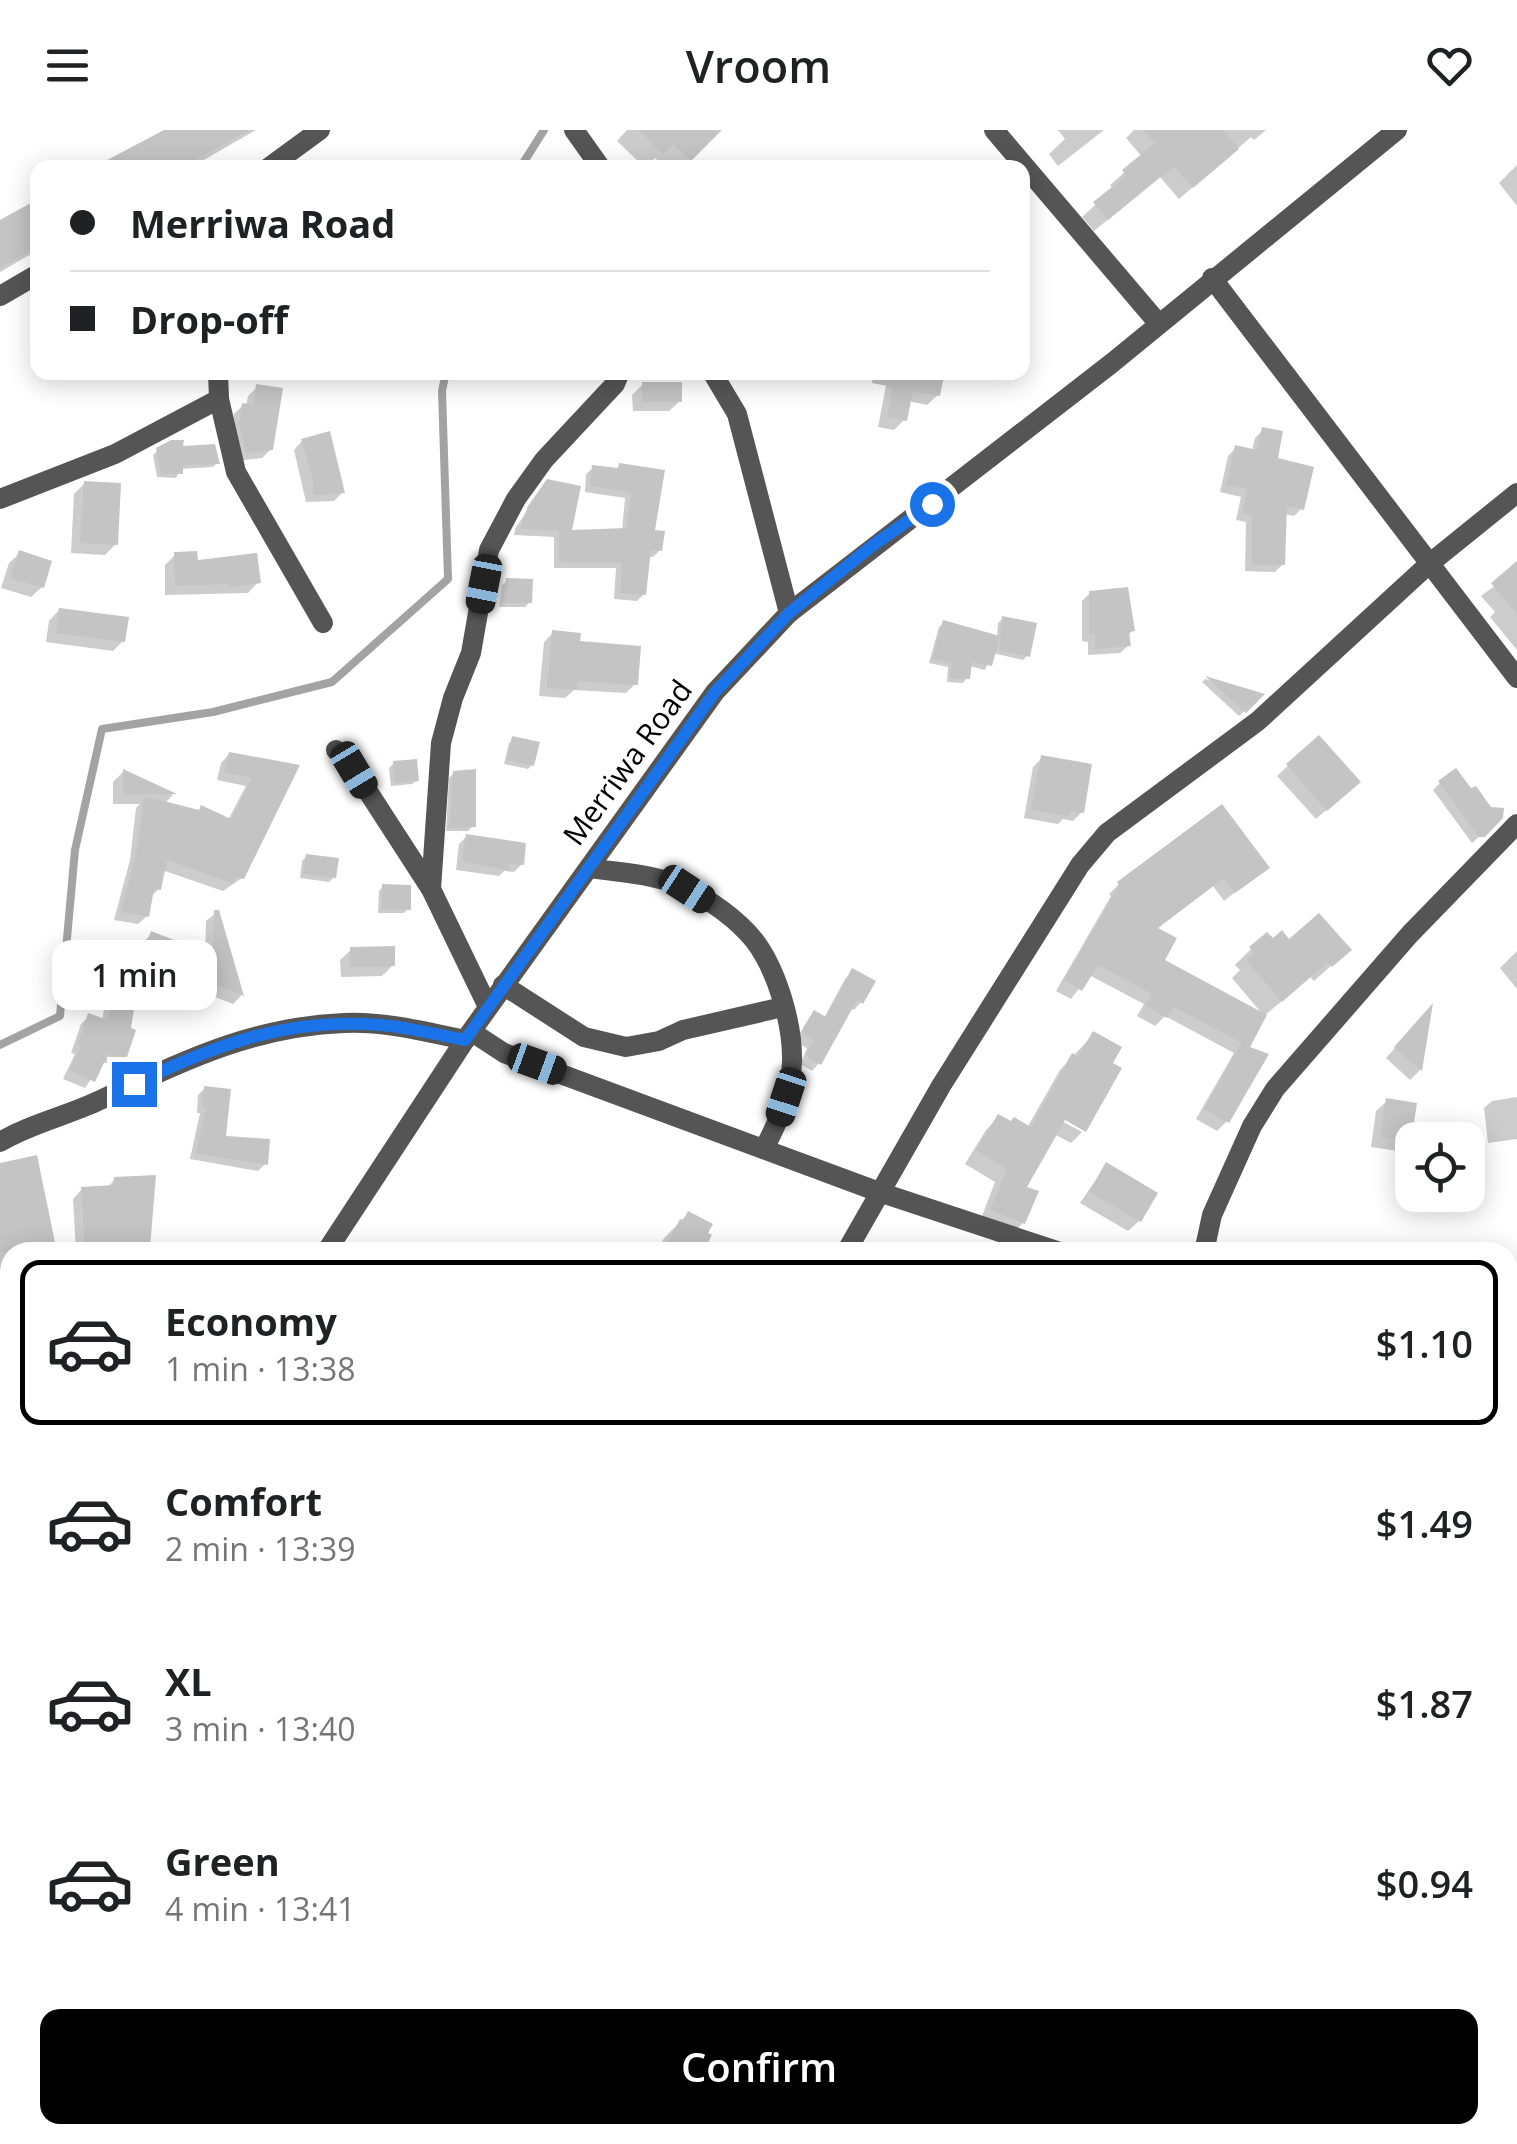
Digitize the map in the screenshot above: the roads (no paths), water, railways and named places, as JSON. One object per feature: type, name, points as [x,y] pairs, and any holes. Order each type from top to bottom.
[{"type":"street","points":[[279,160],[320,130]]},
{"type":"street","points":[[994,130],[1020,160]]},
{"type":"street","name":"Merriwa Road","points":[[333,1242],[503,985],[715,692],[789,613],[999,452],[1396,130]]},
{"type":"street","points":[[576,133],[596,160]]},
{"type":"street","points":[[1030,172],[1159,324]]},
{"type":"street","points":[[1212,278],[1517,678]]},
{"type":"street","points":[[0,296],[30,279]]},
{"type":"street","points":[[218,380],[236,472],[323,624]]},
{"type":"street","points":[[431,889],[441,743],[471,653],[489,550],[516,498],[544,460],[617,380]]},
{"type":"street","points":[[717,380],[737,414],[789,613]]},
{"type":"street","points":[[0,499],[103,459],[219,399]]},
{"type":"street","points":[[852,1242],[940,1086],[1070,880],[1107,833],[1258,721],[1429,564],[1517,493]]},
{"type":"street","points":[[336,750],[354,770],[431,889],[488,1007]]},
{"type":"street","points":[[1206,1242],[1212,1215],[1252,1126],[1275,1090],[1410,934],[1517,824]]},
{"type":"street","points":[[590,868],[666,880],[687,889],[755,942],[783,1007],[792,1064],[779,1119],[764,1149]]},
{"type":"street","points":[[503,985],[584,1038],[626,1047],[783,1007]]},
{"type":"street","points":[[0,1142],[29,1127],[60,1119],[197,1054],[276,1029],[342,1023],[384,1025],[468,1036],[879,1192],[1030,1242]]},
{"type":"waterway","points":[[525,160],[544,130]]},
{"type":"waterway","points":[[0,1045],[60,1016],[75,850],[102,729],[213,712],[332,682],[448,579],[444,380]]}]
